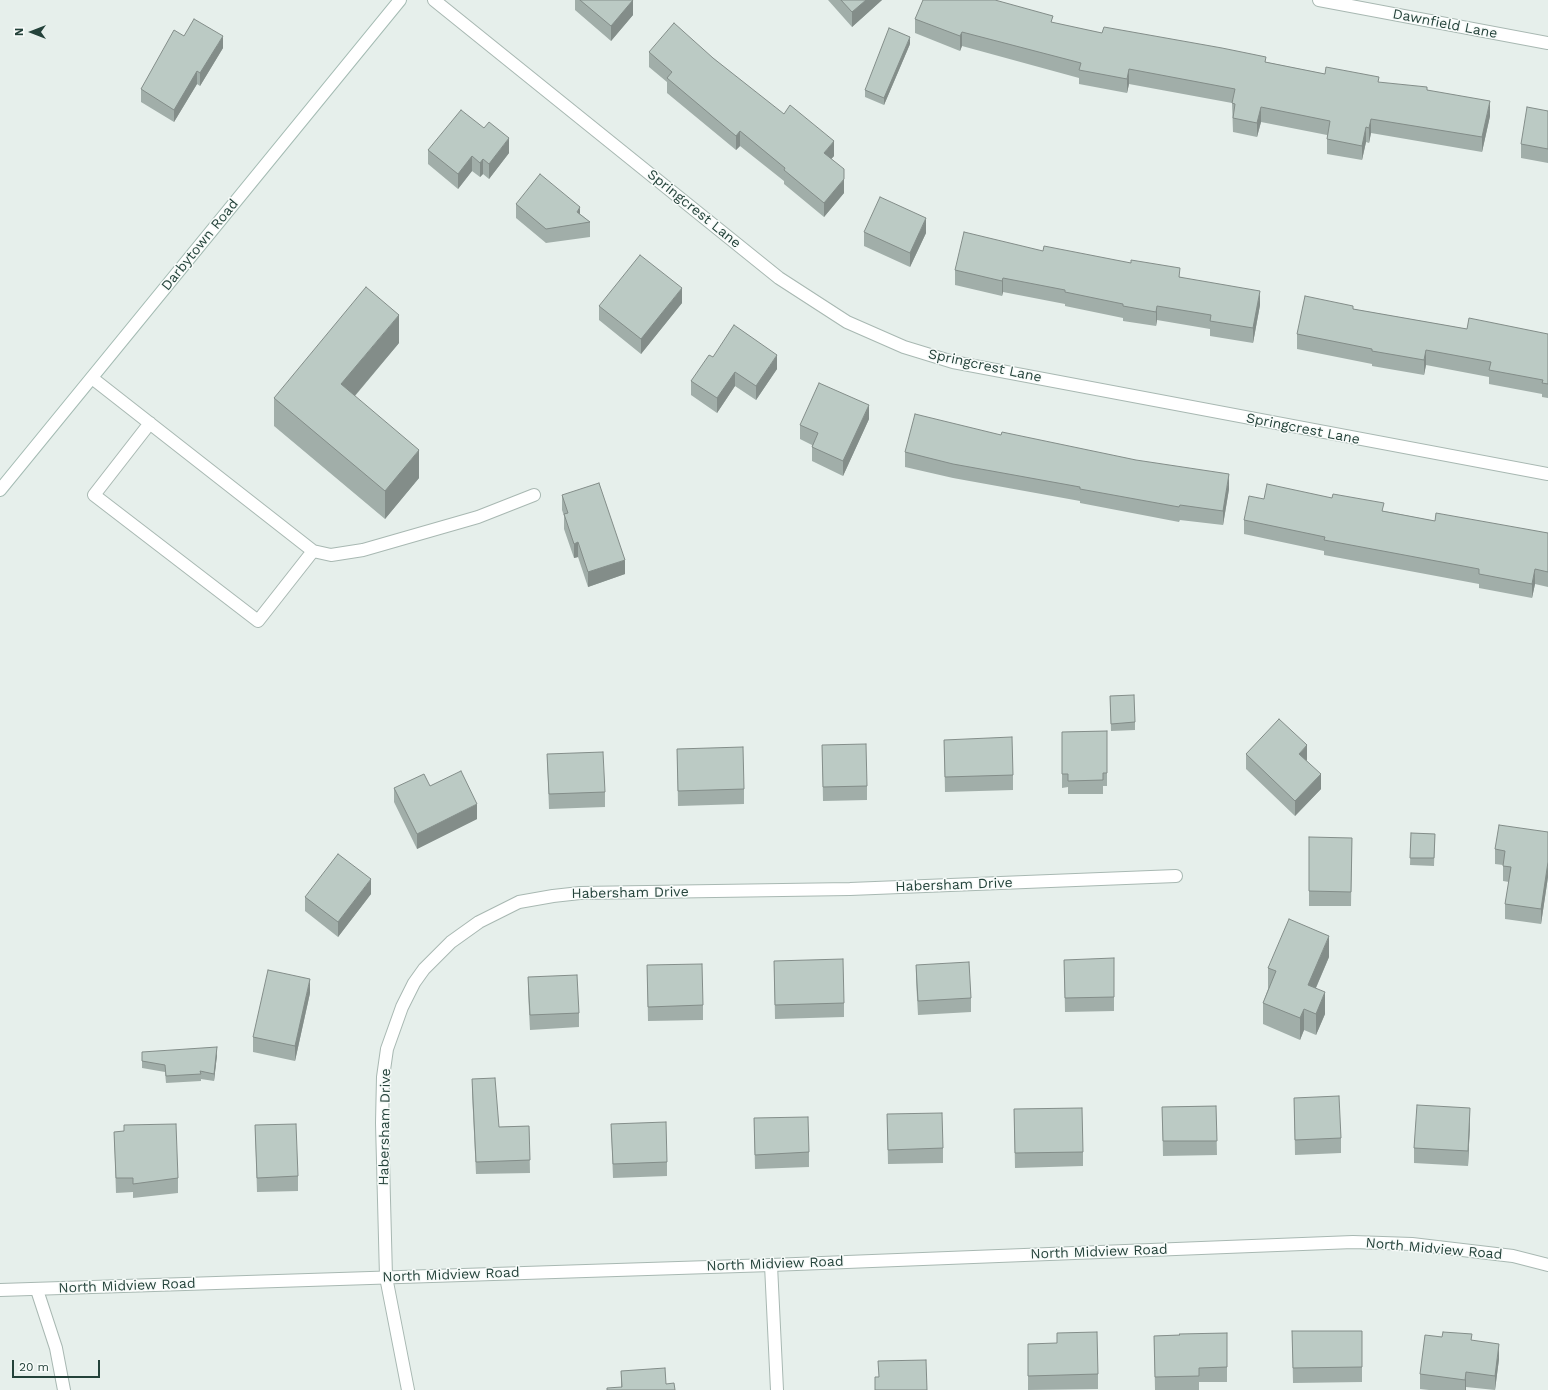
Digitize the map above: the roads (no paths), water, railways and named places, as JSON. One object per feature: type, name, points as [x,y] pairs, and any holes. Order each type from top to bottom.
[{"type":"street","name":"Darbytown Road","points":[[0,490],[400,0]]},
{"type":"street","name":"Springcrest Lane","points":[[434,0],[779,278],[847,322],[904,347],[953,362],[1548,474]]},
{"type":"street","name":"Dawnfield Lane","points":[[1319,0],[1548,43]]},
{"type":"street","points":[[92,378],[313,551],[331,555],[363,550],[478,517],[534,495]]},
{"type":"street","points":[[150,423],[94,495],[258,622],[313,551]]},
{"type":"street","name":"Habersham Drive","points":[[408,1390],[386,1277],[382,1077],[387,1049],[402,1007],[424,969],[451,942],[479,922],[519,902],[580,893],[850,889],[1176,876]]},
{"type":"street","name":"North Midview Road","points":[[0,1290],[37,1290],[770,1265],[1353,1242],[1436,1247],[1513,1256],[1548,1265]]},
{"type":"street","points":[[770,1265],[777,1390]]},
{"type":"street","points":[[37,1290],[56,1348],[64,1390]]}]
